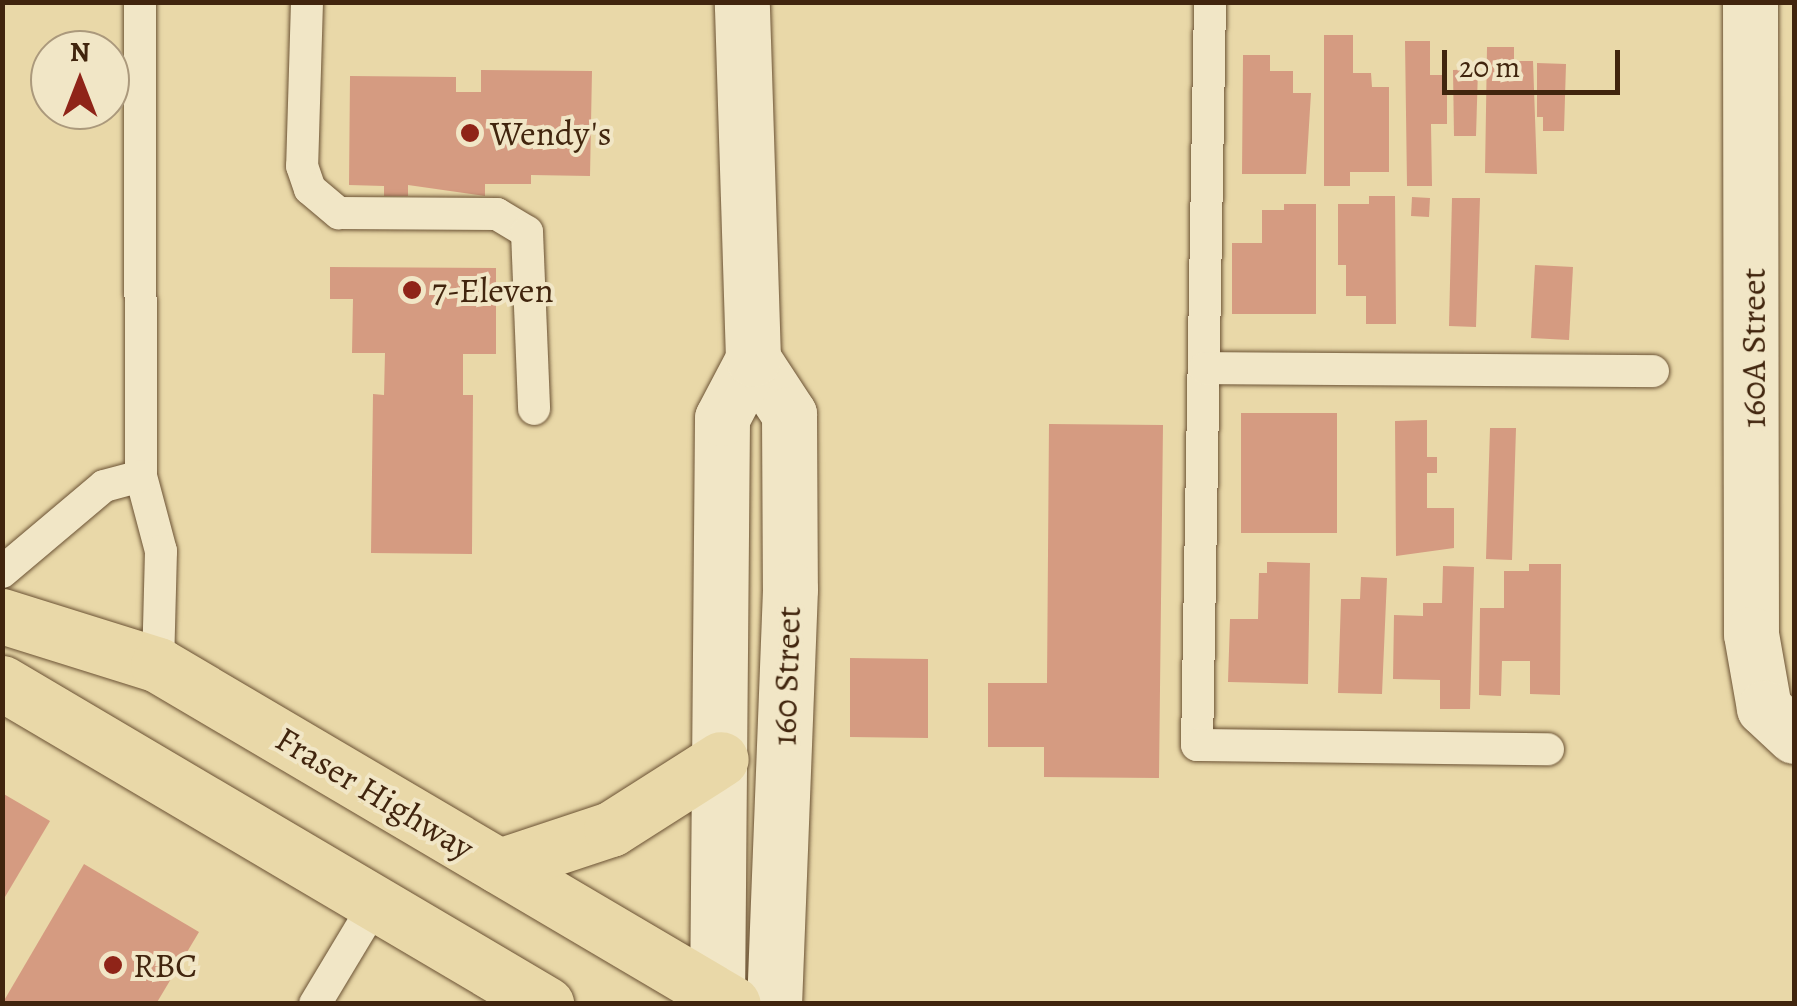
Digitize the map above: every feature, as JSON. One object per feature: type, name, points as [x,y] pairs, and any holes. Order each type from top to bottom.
[{"type":"main road","name":"160 Street","points":[[722,1000],[722,418],[753,359],[742,2]]},
{"type":"main road","name":"160A Street","points":[[1750,2],[1751,634],[1759,694],[1772,721],[1794,736]]},
{"type":"main road","name":"160 Street","points":[[753,359],[788,414],[790,588],[774,1004]]},
{"type":"main road","name":"Fraser Highway","points":[[2,616],[158,665],[722,1000]]},
{"type":"main road","points":[[2,683],[546,1004]]},
{"type":"main road","points":[[500,866],[611,829],[721,759]]},
{"type":"lane","points":[[140,2],[141,476],[161,551],[158,665]]},
{"type":"lane","points":[[307,2],[302,166],[310,189],[339,212],[497,214],[527,232],[534,409]]},
{"type":"lane","points":[[1210,2],[1197,744],[1548,748]]},
{"type":"lane","points":[[1204,368],[1653,370]]},
{"type":"lane","points":[[2,572],[104,486],[141,476]]},
{"type":"lane","points":[[316,1004],[377,901]]},
{"type":"building","points":[[1324,35],[1353,35],[1353,73],[1371,73],[1372,87],[1389,87],[1389,172],[1350,172],[1350,186],[1324,186]]},
{"type":"building","points":[[1405,41],[1430,41],[1430,75],[1447,75],[1447,124],[1431,124],[1432,186],[1407,186]]},
{"type":"building","points":[[1487,47],[1514,47],[1514,61],[1533,61],[1537,174],[1485,173]]},
{"type":"building","points":[[1243,55],[1270,55],[1270,71],[1293,71],[1293,93],[1311,93],[1306,174],[1242,174]]},
{"type":"building","points":[[1537,63],[1566,64],[1564,131],[1543,131],[1543,117],[1537,117]]},
{"type":"building","points":[[1478,69],[1476,136],[1454,136],[1453,70]]},
{"type":"building","name":"Wendy's","points":[[481,70],[592,71],[590,176],[531,175],[531,184],[485,184],[485,196],[408,185],[408,196],[384,196],[384,186],[349,185],[350,76],[456,77],[456,92],[481,92]]},
{"type":"building","points":[[1369,196],[1395,196],[1396,324],[1366,324],[1366,296],[1346,296],[1346,265],[1338,265],[1338,204],[1369,204]]},
{"type":"building","points":[[1412,197],[1430,198],[1429,217],[1411,216]]},
{"type":"building","points":[[1452,198],[1480,198],[1476,327],[1449,326]]},
{"type":"building","points":[[1284,204],[1316,204],[1316,314],[1232,314],[1232,243],[1262,243],[1262,210],[1284,210]]},
{"type":"building","points":[[1535,265],[1573,267],[1569,340],[1531,338]]},
{"type":"building","points":[[330,267],[496,268],[496,354],[463,354],[463,395],[473,395],[472,554],[371,553],[373,394],[384,395],[385,353],[352,353],[353,299],[330,299]]},
{"type":"building","points":[[1241,413],[1337,413],[1337,533],[1241,533]]},
{"type":"building","points":[[1427,420],[1427,457],[1437,457],[1437,473],[1427,473],[1427,508],[1454,508],[1454,548],[1396,556],[1395,421]]},
{"type":"building","points":[[1049,424],[1163,425],[1159,778],[1044,777],[1044,747],[988,747],[988,683],[1047,683]]},
{"type":"building","points":[[1490,428],[1516,428],[1512,560],[1486,559]]},
{"type":"building","points":[[1267,562],[1310,563],[1308,684],[1228,682],[1230,619],[1258,619],[1259,573],[1267,573]]},
{"type":"building","points":[[1529,564],[1561,564],[1560,695],[1530,694],[1530,661],[1502,661],[1501,696],[1479,695],[1480,608],[1504,608],[1504,571],[1529,571]]},
{"type":"building","points":[[1443,566],[1474,567],[1470,709],[1440,709],[1440,680],[1393,679],[1394,615],[1423,616],[1423,603],[1442,603]]},
{"type":"building","points":[[1361,577],[1387,578],[1382,694],[1338,693],[1341,599],[1360,599]]},
{"type":"building","points":[[850,658],[928,659],[928,738],[850,737]]},
{"type":"building","points":[[2,793],[50,821],[2,902]]},
{"type":"building","points":[[84,864],[199,932],[156,1004],[2,1004]]},
{"type":"place","name":"Wendy's","points":[[470,133]]},
{"type":"place","name":"7-Eleven","points":[[412,290]]},
{"type":"place","name":"RBC","points":[[113,965]]}]
